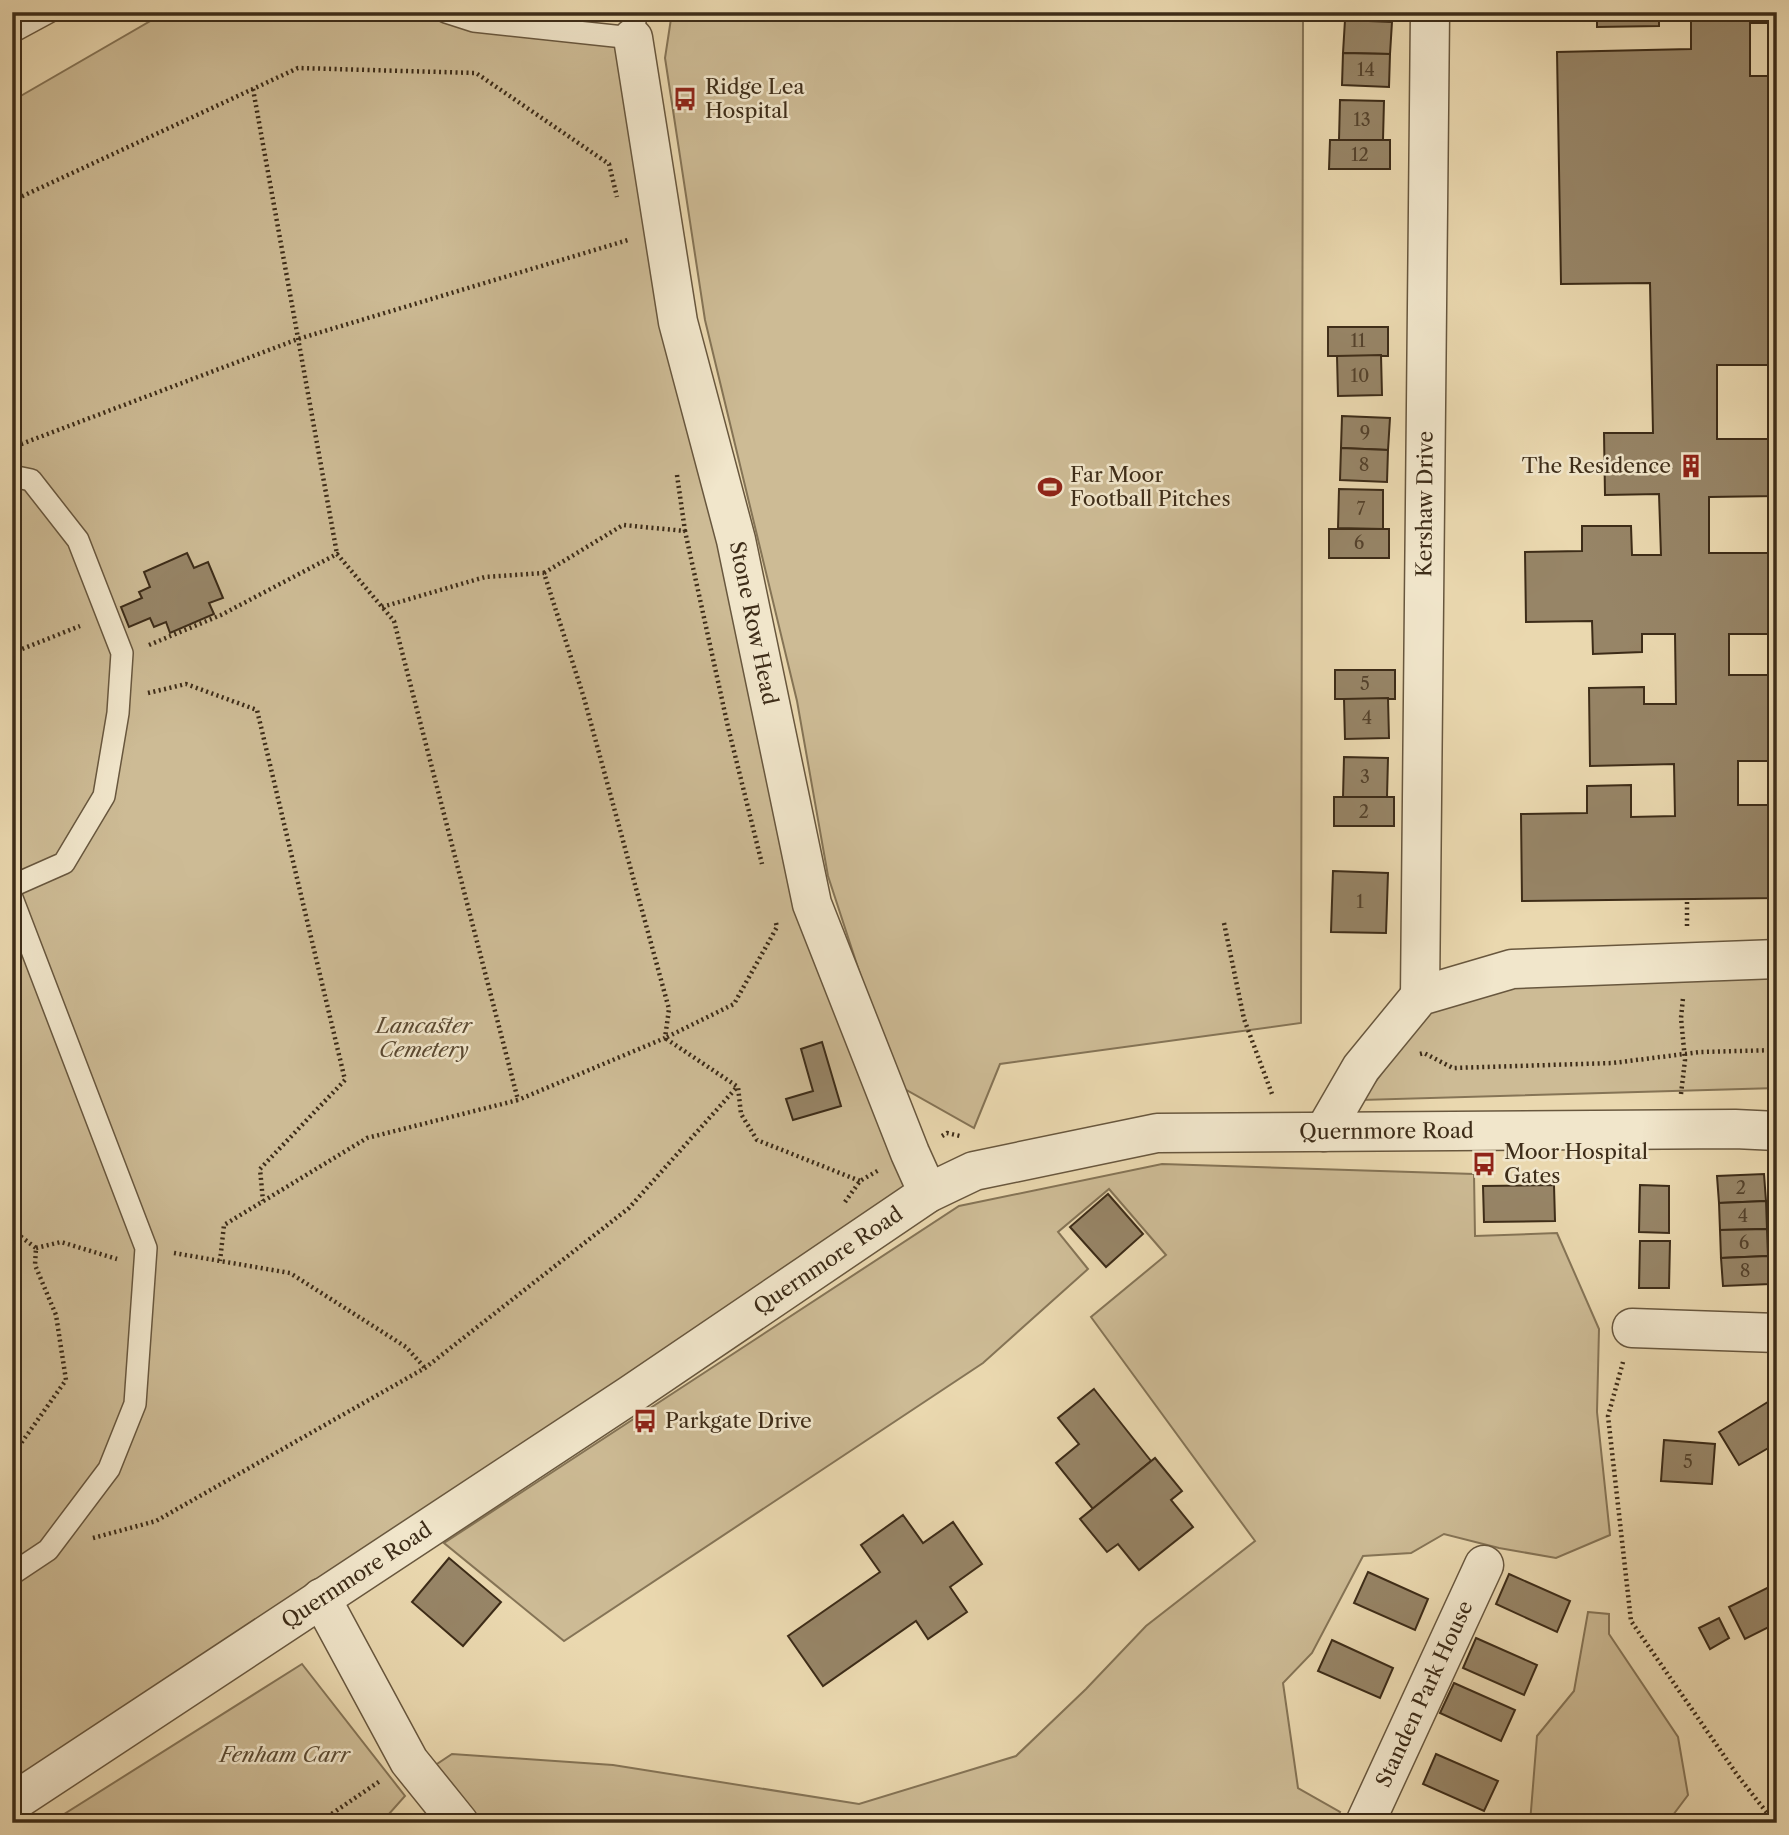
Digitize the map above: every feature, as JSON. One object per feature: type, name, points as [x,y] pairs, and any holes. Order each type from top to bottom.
[{"type":"street","name":"Kershaw Drive","points":[[1420,996],[1430,12]]},
{"type":"street","name":"Stone Row Head","points":[[635,25],[678,322],[736,540],[812,904],[928,1193]]},
{"type":"street","points":[[1324,1132],[1361,1068],[1420,996],[1512,969],[1777,959]]},
{"type":"street","name":"Quernmore Road","points":[[12,1803],[630,1395],[928,1193],[974,1171],[1157,1133],[1735,1129],[1777,1131]]},
{"type":"street","points":[[1632,1328],[1777,1333]]},
{"type":"street","name":"Standen Park House","points":[[1365,1823],[1484,1565]]},
{"type":"street","points":[[321,1598],[409,1761],[460,1823]]},
{"type":"lane","points":[[12,32],[49,12]]},
{"type":"lane","points":[[446,12],[474,21],[635,25]]},
{"type":"lane","points":[[12,476],[31,480],[78,540],[122,653],[118,713],[104,796],[64,863],[12,886]]},
{"type":"lane","points":[[12,898],[145,1258],[135,1404],[108,1469],[48,1550],[12,1574]]},
{"type":"path","points":[[12,201],[298,68],[476,73],[609,164],[618,202]]},
{"type":"path","points":[[253,89],[337,554],[394,621],[518,1100]]},
{"type":"path","points":[[624,227],[631,252]]},
{"type":"path","points":[[12,447],[298,339],[628,240]]},
{"type":"path","points":[[676,467],[685,531],[764,874]]},
{"type":"path","points":[[382,607],[485,577],[544,573],[623,525],[685,531]]},
{"type":"path","points":[[263,1201],[260,1169],[345,1080],[257,710],[186,684],[143,694],[122,653],[163,640],[221,615],[337,554]]},
{"type":"path","points":[[544,573],[584,698],[669,1009],[665,1038]]},
{"type":"path","points":[[12,653],[107,615]]},
{"type":"path","points":[[220,1261],[224,1225],[367,1138],[518,1100],[665,1038],[734,1004],[778,927],[774,914]]},
{"type":"path","points":[[1224,923],[1244,1019],[1284,1132]]},
{"type":"path","points":[[1681,1018],[1685,1057]]},
{"type":"path","points":[[665,1038],[738,1087],[741,1114],[757,1140],[860,1181]]},
{"type":"path","points":[[1361,1068],[1424,1053],[1453,1068],[1614,1063],[1777,1050]]},
{"type":"path","points":[[48,1550],[156,1521],[425,1368],[629,1208],[738,1087]]},
{"type":"path","points":[[12,1230],[36,1248]]},
{"type":"path","points":[[36,1248],[61,1242],[145,1258],[220,1261],[289,1273],[406,1347],[425,1368]]},
{"type":"path","points":[[12,1456],[66,1380],[56,1315],[35,1265],[36,1248]]},
{"type":"path","points":[[1632,1328],[1608,1416],[1631,1621],[1738,1776],[1775,1823]]},
{"type":"path","points":[[318,1823],[409,1761]]},
{"type":"green space","name":"Lancaster Cemetery","points":[[166,12],[441,12],[633,38],[812,904],[928,1193],[12,1803],[12,101]]},
{"type":"green space","name":"Far Moor Football Pitches","points":[[672,12],[1303,12],[1301,1023],[1000,1064],[974,1128],[896,1084],[828,876],[797,701],[705,320],[665,58]]},
{"type":"green space","points":[[1777,972],[1777,1088],[1362,1100],[1429,1009],[1515,982]]},
{"type":"green space","points":[[1162,1164],[1474,1174],[1475,1236],[1557,1233],[1599,1329],[1597,1412],[1610,1535],[1556,1558],[1499,1548],[1444,1534],[1411,1553],[1363,1556],[1312,1653],[1283,1683],[1298,1788],[1340,1812],[1335,1823],[479,1823],[434,1766],[452,1754],[613,1765],[859,1804],[1016,1756],[1086,1689],[1146,1626],[1255,1541],[1091,1317],[1166,1255],[1109,1189],[1058,1232],[1088,1269],[983,1363],[564,1641],[444,1543],[959,1206]]},
{"type":"green space","points":[[1588,1612],[1609,1614],[1609,1634],[1678,1737],[1688,1795],[1667,1823],[1530,1823],[1537,1736],[1574,1691]]},
{"type":"green space","name":"Fenham Carr","points":[[302,1664],[405,1796],[381,1823],[50,1823]]},
{"type":"building","points":[[1597,12],[1659,12],[1659,26],[1597,27]]},
{"type":"building","name":"The Residence","points":[[1691,12],[1774,12],[1774,23],[1750,23],[1750,76],[1777,76],[1777,365],[1717,365],[1717,439],[1777,439],[1777,496],[1709,497],[1709,553],[1777,553],[1777,634],[1729,634],[1729,675],[1777,675],[1777,761],[1738,761],[1738,805],[1777,805],[1777,898],[1522,901],[1521,814],[1587,813],[1587,786],[1631,785],[1631,817],[1675,816],[1674,764],[1590,766],[1589,688],[1644,687],[1644,704],[1676,704],[1675,634],[1642,634],[1642,652],[1593,654],[1592,621],[1526,622],[1525,552],[1582,551],[1582,526],[1631,526],[1632,555],[1661,555],[1659,494],[1605,495],[1604,433],[1653,433],[1650,283],[1561,284],[1557,52],[1691,49]]},
{"type":"building","points":[[1345,20],[1392,22],[1390,54],[1343,53]]},
{"type":"building","points":[[1343,53],[1390,54],[1389,87],[1342,85]]},
{"type":"building","points":[[1340,100],[1384,101],[1383,140],[1339,140]]},
{"type":"building","points":[[1330,140],[1390,140],[1390,169],[1329,169]]},
{"type":"building","points":[[1328,327],[1388,327],[1388,356],[1328,356]]},
{"type":"building","points":[[1381,355],[1382,395],[1338,396],[1337,356]]},
{"type":"building","points":[[1342,416],[1390,418],[1388,450],[1341,448]]},
{"type":"building","points":[[1341,448],[1388,450],[1387,482],[1340,480]]},
{"type":"building","points":[[1339,489],[1383,490],[1383,529],[1338,528]]},
{"type":"building","points":[[1329,529],[1389,529],[1389,558],[1329,558]]},
{"type":"building","points":[[187,553],[194,568],[208,562],[223,598],[209,603],[214,614],[170,633],[166,622],[154,627],[150,618],[129,627],[121,607],[142,598],[139,592],[150,587],[144,572]]},
{"type":"building","points":[[1335,670],[1395,670],[1395,699],[1335,699]]},
{"type":"building","points":[[1388,698],[1389,738],[1345,739],[1344,699]]},
{"type":"building","points":[[1344,757],[1388,758],[1387,797],[1343,797]]},
{"type":"building","points":[[1334,797],[1394,797],[1394,826],[1334,826]]},
{"type":"building","points":[[1333,871],[1388,873],[1386,933],[1331,932]]},
{"type":"building","points":[[822,1042],[841,1106],[793,1120],[786,1099],[813,1091],[801,1049]]},
{"type":"building","points":[[1764,1174],[1766,1201],[1719,1203],[1717,1176]]},
{"type":"building","points":[[1554,1185],[1555,1221],[1484,1222],[1483,1186]]},
{"type":"building","points":[[1640,1185],[1669,1186],[1669,1233],[1639,1232]]},
{"type":"building","points":[[1108,1194],[1143,1234],[1106,1267],[1070,1227]]},
{"type":"building","points":[[1766,1201],[1767,1229],[1720,1230],[1719,1203]]},
{"type":"building","points":[[1767,1229],[1768,1256],[1721,1258],[1720,1230]]},
{"type":"building","points":[[1640,1241],[1670,1241],[1669,1288],[1639,1288]]},
{"type":"building","points":[[1768,1256],[1770,1284],[1723,1286],[1721,1258]]},
{"type":"building","points":[[1094,1389],[1151,1461],[1093,1509],[1056,1463],[1079,1444],[1058,1418]]},
{"type":"building","points":[[1776,1397],[1777,1443],[1739,1465],[1719,1432]]},
{"type":"building","points":[[1664,1440],[1715,1444],[1712,1484],[1661,1481]]},
{"type":"building","points":[[1155,1458],[1182,1491],[1171,1500],[1193,1527],[1139,1570],[1118,1544],[1107,1552],[1080,1519]]},
{"type":"building","points":[[903,1515],[923,1543],[953,1522],[982,1564],[950,1587],[967,1612],[928,1639],[916,1621],[823,1686],[788,1636],[880,1572],[861,1545]]},
{"type":"building","points":[[449,1558],[501,1602],[463,1646],[412,1602]]},
{"type":"building","points":[[1368,1572],[1428,1599],[1415,1630],[1354,1603]]},
{"type":"building","points":[[1509,1574],[1570,1601],[1557,1632],[1496,1604]]},
{"type":"building","points":[[1773,1585],[1777,1594],[1777,1623],[1745,1639],[1729,1607]]},
{"type":"building","points":[[1719,1618],[1729,1638],[1710,1649],[1699,1628]]},
{"type":"building","points":[[1476,1638],[1537,1665],[1524,1695],[1463,1668]]},
{"type":"building","points":[[1332,1640],[1393,1668],[1380,1698],[1318,1671]]},
{"type":"building","points":[[1454,1683],[1515,1710],[1501,1741],[1440,1713]]},
{"type":"building","points":[[1436,1754],[1498,1781],[1484,1811],[1423,1784]]},
{"type":"place","name":"Ridge Lea Hospital","points":[[685,99]]},
{"type":"place","name":"The Residence","points":[[1691,466]]},
{"type":"place","name":"Far Moor Football Pitches","points":[[1050,487]]},
{"type":"place","name":"Moor Hospital Gates","points":[[1484,1164]]},
{"type":"place","name":"Parkgate Drive","points":[[645,1421]]}]
